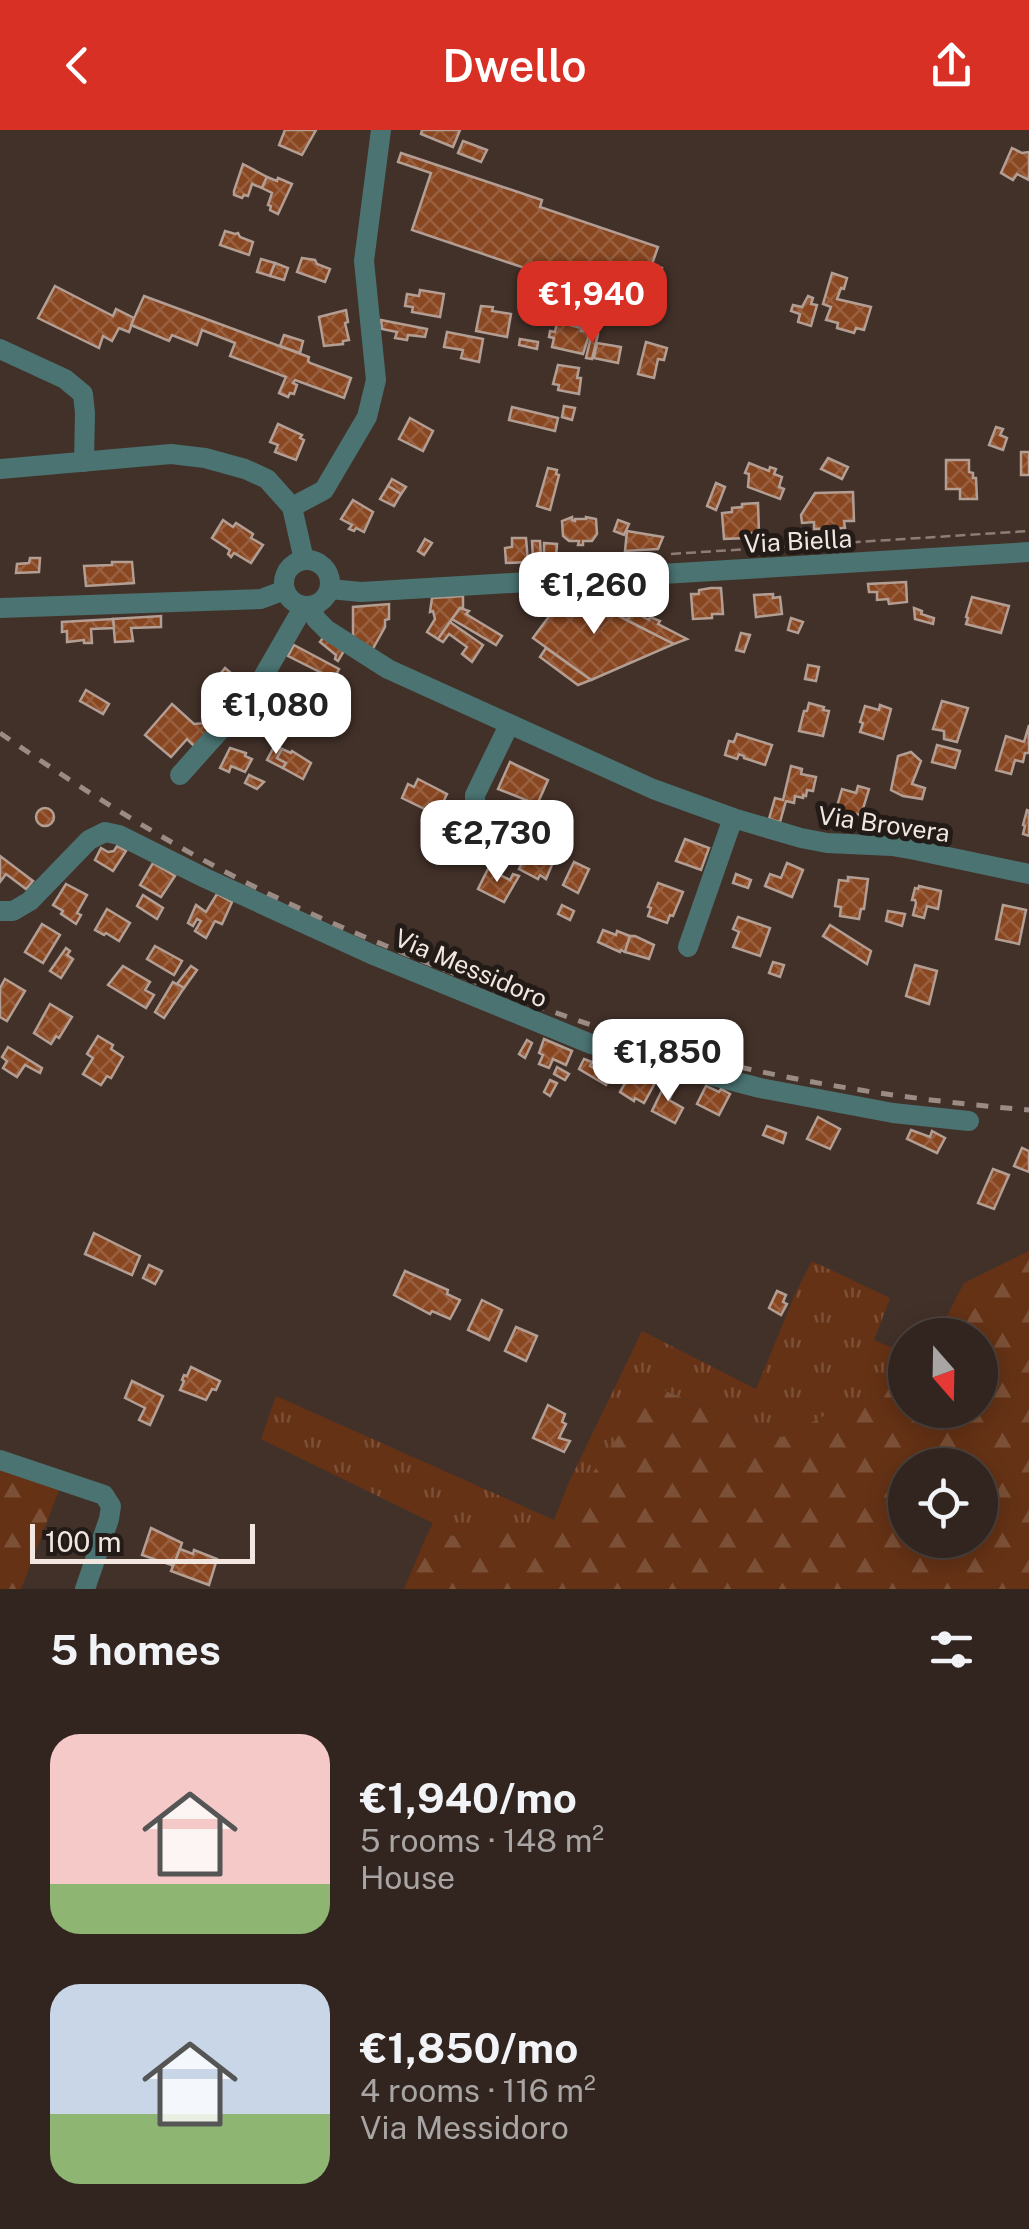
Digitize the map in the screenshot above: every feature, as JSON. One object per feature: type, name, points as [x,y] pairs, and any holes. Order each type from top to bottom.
[{"type":"street","points":[[292,507],[324,490],[367,417],[376,380],[364,260],[381,130]]},
{"type":"street","points":[[0,349],[65,380],[82,394],[84,462]]},
{"type":"street","points":[[0,470],[172,454],[245,468],[267,478],[292,507],[304,560]]},
{"type":"street","name":"Via Biella","points":[[330,590],[361,592],[1029,552]]},
{"type":"street","points":[[180,775],[254,691],[307,606],[323,600],[330,590],[327,570],[317,561],[304,560],[290,567],[285,590],[292,601],[307,606]]},
{"type":"street","points":[[0,608],[261,598],[285,590]]},
{"type":"street","name":"Via Brovera","points":[[307,606],[316,619],[352,648],[388,669],[653,789],[734,818],[827,843],[902,848],[1029,874]]},
{"type":"street","points":[[455,850],[475,807],[475,795],[509,725]]},
{"type":"street","points":[[688,946],[734,818]]},
{"type":"street","name":"Via Messidoro","points":[[0,913],[30,901],[89,840],[104,832],[119,835],[371,954],[592,1044],[760,1088],[893,1113],[969,1122]]},
{"type":"street","points":[[0,1460],[104,1495],[110,1506],[109,1519],[85,1589]]},
{"type":"path","points":[[672,554],[1029,531]]},
{"type":"green space","points":[[1029,1251],[1029,1589],[404,1589],[426,1537],[553,1530],[653,1386],[782,1437],[888,1384],[888,1428],[998,1428],[998,1318],[946,1318],[964,1283]]},
{"type":"green space","points":[[812,1261],[890,1298],[874,1340],[888,1346],[888,1384],[782,1437],[656,1387],[553,1530],[426,1537],[433,1523],[261,1439],[276,1396],[554,1520],[642,1331],[756,1389]]},
{"type":"green space","points":[[0,1460],[63,1480],[21,1589],[0,1589]]},
{"type":"building","points":[[285,130],[316,130],[302,155],[279,145]]},
{"type":"building","points":[[422,130],[460,130],[453,147],[421,134]]},
{"type":"building","points":[[463,141],[487,150],[481,162],[458,153]]},
{"type":"building","points":[[1012,148],[1029,152],[1029,180],[1017,174],[1013,180],[1001,173]]},
{"type":"building","points":[[401,153],[542,200],[540,207],[658,247],[652,264],[662,268],[657,281],[647,277],[637,306],[412,230],[431,173],[398,162]]},
{"type":"building","points":[[243,164],[267,177],[262,188],[252,184],[248,196],[242,198],[234,195],[234,191]]},
{"type":"building","points":[[267,177],[292,184],[278,214],[268,205],[272,193],[262,188]]},
{"type":"building","points":[[225,231],[253,242],[249,255],[220,245]]},
{"type":"building","points":[[302,258],[330,269],[325,282],[297,272]]},
{"type":"building","points":[[261,259],[275,263],[270,276],[257,272]]},
{"type":"building","points":[[275,263],[288,268],[284,280],[270,276]]},
{"type":"building","points":[[832,273],[847,278],[837,299],[871,307],[864,330],[856,328],[854,333],[826,320],[831,307],[823,304]]},
{"type":"building","points":[[55,286],[113,316],[116,309],[134,318],[129,332],[119,328],[112,341],[103,336],[99,348],[38,318]]},
{"type":"building","points":[[420,290],[444,294],[440,317],[412,312],[413,307],[405,306],[407,294],[419,296]]},
{"type":"building","points":[[144,296],[309,357],[310,363],[351,378],[344,398],[295,380],[294,394],[288,397],[279,393],[286,377],[230,356],[235,343],[202,330],[197,345],[172,335],[169,341],[131,325]]},
{"type":"building","points":[[808,296],[813,298],[811,304],[817,305],[811,326],[798,322],[800,314],[791,311],[793,305],[802,307]]},
{"type":"building","points":[[481,306],[511,314],[507,337],[476,331]]},
{"type":"building","points":[[346,310],[349,340],[324,346],[319,317]]},
{"type":"building","points":[[381,320],[427,329],[425,337],[395,338],[397,332],[382,329]]},
{"type":"building","points":[[557,322],[590,332],[583,354],[552,347],[554,338],[549,337],[550,331],[555,332]]},
{"type":"building","points":[[447,332],[483,339],[479,362],[461,358],[463,350],[444,347]]},
{"type":"building","points":[[592,333],[598,334],[592,359],[586,358]]},
{"type":"building","points":[[284,335],[303,341],[300,353],[280,346]]},
{"type":"building","points":[[520,339],[538,342],[537,349],[519,345]]},
{"type":"building","points":[[646,342],[667,348],[664,360],[658,359],[654,378],[638,374]]},
{"type":"building","points":[[597,343],[621,347],[618,363],[594,358]]},
{"type":"building","points":[[558,365],[579,368],[579,394],[558,390],[559,385],[553,384]]},
{"type":"building","points":[[564,406],[575,408],[572,420],[562,417]]},
{"type":"building","points":[[512,407],[558,418],[555,431],[509,420]]},
{"type":"building","points":[[410,418],[433,431],[423,451],[399,439]]},
{"type":"building","points":[[278,424],[302,435],[304,440],[296,460],[275,452],[278,445],[270,442]]},
{"type":"building","points":[[996,427],[1003,429],[1000,435],[1007,438],[1003,450],[989,445]]},
{"type":"building","points":[[1021,452],[1029,452],[1029,475],[1021,475]]},
{"type":"building","points":[[828,458],[848,467],[842,479],[821,469]]},
{"type":"building","points":[[946,460],[969,460],[969,472],[976,478],[977,499],[960,499],[960,489],[946,489]]},
{"type":"building","points":[[749,463],[769,471],[770,467],[776,469],[774,474],[782,477],[779,487],[784,489],[780,499],[748,487],[749,474],[745,473]]},
{"type":"building","points":[[548,468],[557,470],[559,475],[550,510],[537,506]]},
{"type":"building","points":[[392,479],[406,487],[401,494],[388,486]]},
{"type":"building","points":[[716,483],[725,487],[716,510],[707,506]]},
{"type":"building","points":[[388,486],[401,494],[394,506],[380,499]]},
{"type":"building","points":[[853,492],[854,521],[844,521],[845,528],[814,529],[814,522],[802,523],[801,515],[815,493]]},
{"type":"building","points":[[353,500],[373,512],[364,532],[349,529],[352,525],[341,519]]},
{"type":"building","points":[[758,503],[759,533],[724,539],[722,513],[732,512],[732,508],[742,504]]},
{"type":"building","points":[[572,517],[575,521],[596,519],[597,534],[592,541],[578,545],[579,541],[563,536],[562,521]]},
{"type":"building","points":[[223,520],[233,527],[236,523],[263,545],[251,563],[234,553],[231,557],[230,550],[212,538]]},
{"type":"building","points":[[618,520],[629,524],[624,535],[614,531]]},
{"type":"building","points":[[627,531],[663,537],[658,549],[625,551]]},
{"type":"building","points":[[512,538],[526,538],[528,562],[506,563],[505,548],[512,547]]},
{"type":"building","points":[[425,539],[432,543],[424,555],[418,551]]},
{"type":"building","points":[[532,541],[540,541],[541,558],[533,558]]},
{"type":"building","points":[[544,543],[557,544],[556,557],[544,557]]},
{"type":"building","points":[[30,558],[40,558],[39,572],[16,573],[17,564],[29,563]]},
{"type":"building","points":[[132,562],[134,583],[86,586],[84,566]]},
{"type":"building","points":[[906,582],[907,602],[889,604],[888,599],[877,600],[877,592],[869,592],[868,584]]},
{"type":"building","points":[[721,588],[723,614],[693,619],[691,594]]},
{"type":"building","points":[[588,592],[614,592],[613,605],[634,613],[627,620],[588,600]]},
{"type":"building","points":[[573,593],[674,644],[591,680],[533,638],[556,607],[542,595]]},
{"type":"building","points":[[773,594],[773,598],[780,597],[782,614],[756,617],[754,595]]},
{"type":"building","points":[[463,596],[463,608],[438,639],[427,632],[435,619],[433,611],[430,612],[432,598]]},
{"type":"building","points":[[972,597],[1009,606],[1001,633],[966,624]]},
{"type":"building","points":[[389,604],[389,619],[385,620],[371,652],[353,643],[353,607]]},
{"type":"building","points":[[460,608],[502,636],[496,645],[452,619]]},
{"type":"building","points":[[914,608],[934,618],[933,624],[915,619]]},
{"type":"building","points":[[634,612],[660,621],[658,624],[687,639],[674,644],[627,620]]},
{"type":"building","points":[[161,616],[161,627],[131,628],[133,641],[115,642],[113,619]]},
{"type":"building","points":[[791,618],[803,622],[798,633],[788,630]]},
{"type":"building","points":[[113,619],[114,628],[91,629],[92,643],[67,642],[67,631],[62,632],[62,622]]},
{"type":"building","points":[[450,622],[483,645],[472,662],[462,654],[467,647],[449,634],[443,642],[438,639]]},
{"type":"building","points":[[741,633],[750,635],[744,652],[736,650]]},
{"type":"building","points":[[325,635],[345,649],[338,661],[320,642]]},
{"type":"building","points":[[294,645],[339,669],[334,679],[288,656]]},
{"type":"building","points":[[546,648],[591,680],[578,685],[540,657]]},
{"type":"building","points":[[808,665],[819,667],[816,681],[805,679]]},
{"type":"building","points":[[225,668],[250,689],[226,711],[204,694]]},
{"type":"building","points":[[86,690],[109,704],[103,714],[80,701]]},
{"type":"building","points":[[305,690],[341,709],[331,733],[315,732],[300,723],[308,711],[298,706]]},
{"type":"building","points":[[942,701],[968,708],[957,742],[944,739],[944,731],[933,729]]},
{"type":"building","points":[[809,703],[829,711],[823,736],[799,731]]},
{"type":"building","points":[[172,704],[194,724],[206,723],[213,729],[197,749],[187,739],[171,757],[145,735]]},
{"type":"building","points":[[880,705],[891,709],[883,739],[860,732],[865,706],[879,710]]},
{"type":"building","points":[[1029,725],[1029,753],[1025,753],[1023,762],[1015,760],[1011,774],[996,770],[1006,736],[1024,742]]},
{"type":"building","points":[[737,734],[772,745],[765,765],[739,754],[737,759],[725,755],[729,741],[734,742]]},
{"type":"building","points":[[275,745],[282,749],[277,758],[286,763],[283,768],[267,760]]},
{"type":"building","points":[[937,745],[960,751],[955,768],[932,762]]},
{"type":"building","points":[[230,748],[252,759],[245,772],[231,766],[229,772],[220,768]]},
{"type":"building","points":[[282,749],[311,763],[303,779],[283,768],[286,763],[277,758]]},
{"type":"building","points":[[911,752],[921,761],[912,784],[925,788],[922,799],[891,790],[898,756]]},
{"type":"building","points":[[510,762],[548,780],[536,807],[498,789]]},
{"type":"building","points":[[791,766],[802,769],[801,774],[816,777],[813,791],[807,790],[803,798],[795,796],[794,803],[786,801],[780,822],[769,819],[775,798],[783,800]]},
{"type":"building","points":[[249,775],[264,782],[257,789],[245,783]]},
{"type":"building","points":[[418,779],[447,794],[437,815],[402,798],[408,784],[414,787]]},
{"type":"building","points":[[858,786],[869,789],[861,815],[836,810],[842,789],[856,793]]},
{"type":"building","points":[[45,808],[52,810],[52,824],[45,826],[38,824],[36,817],[38,810]]},
{"type":"building","points":[[1029,811],[1029,836],[1023,834]]},
{"type":"building","points":[[507,813],[540,829],[537,836],[503,820]]},
{"type":"building","points":[[434,832],[455,842],[451,853],[429,843]]},
{"type":"building","points":[[685,839],[709,848],[701,870],[676,861]]},
{"type":"building","points":[[117,846],[126,851],[113,871],[95,860],[101,848],[108,852]]},
{"type":"building","points":[[533,849],[554,860],[546,879],[519,869]]},
{"type":"building","points":[[0,856],[33,881],[26,889],[6,874],[0,882]]},
{"type":"building","points":[[574,862],[589,869],[578,893],[563,885]]},
{"type":"building","points":[[153,863],[175,876],[161,897],[140,885]]},
{"type":"building","points":[[787,863],[803,870],[792,897],[765,886],[770,874],[781,878]]},
{"type":"building","points":[[488,869],[510,880],[513,874],[519,876],[504,902],[478,889]]},
{"type":"building","points":[[736,874],[751,880],[748,888],[733,883]]},
{"type":"building","points":[[848,877],[868,879],[859,919],[840,916],[841,907],[835,906],[839,880],[848,881]]},
{"type":"building","points":[[658,883],[683,892],[667,923],[648,916]]},
{"type":"building","points":[[66,884],[87,895],[76,924],[53,905]]},
{"type":"building","points":[[919,886],[941,891],[938,909],[927,906],[924,918],[913,915],[916,903],[912,900]]},
{"type":"building","points":[[217,894],[232,902],[222,924],[215,921],[206,938],[195,931],[201,921],[197,919],[193,926],[188,923],[196,905],[206,912]]},
{"type":"building","points":[[143,895],[163,908],[157,919],[137,906]]},
{"type":"building","points":[[562,905],[574,911],[570,920],[558,914]]},
{"type":"building","points":[[1003,905],[1026,910],[1019,944],[996,939]]},
{"type":"building","points":[[107,909],[130,923],[119,941],[95,930]]},
{"type":"building","points":[[888,911],[905,914],[902,926],[886,921]]},
{"type":"building","points":[[738,917],[770,928],[760,956],[733,947],[739,932],[733,929]]},
{"type":"building","points":[[42,924],[60,935],[43,963],[25,952]]},
{"type":"building","points":[[830,925],[871,951],[867,964],[823,936]]},
{"type":"building","points":[[603,930],[630,936],[625,952],[598,942]]},
{"type":"building","points":[[630,936],[654,945],[649,959],[625,952]]},
{"type":"building","points":[[155,946],[182,961],[174,975],[147,959]]},
{"type":"building","points":[[66,948],[73,959],[61,978],[50,971]]},
{"type":"building","points":[[773,962],[784,965],[780,977],[769,973]]},
{"type":"building","points":[[915,965],[937,971],[929,1004],[906,996]]},
{"type":"building","points":[[123,966],[150,982],[145,990],[154,995],[146,1008],[108,985]]},
{"type":"building","points":[[191,966],[197,970],[184,988],[177,984]]},
{"type":"building","points":[[5,979],[25,991],[7,1021],[0,1017],[0,988]]},
{"type":"building","points":[[173,982],[184,988],[164,1018],[155,1012]]},
{"type":"building","points":[[50,1004],[72,1017],[51,1044],[34,1033]]},
{"type":"building","points":[[98,1036],[123,1057],[111,1078],[107,1076],[101,1085],[83,1074],[93,1058],[87,1054]]},
{"type":"building","points":[[544,1039],[572,1051],[566,1065],[553,1059],[549,1068],[539,1064]]},
{"type":"building","points":[[527,1040],[532,1043],[525,1058],[519,1054]]},
{"type":"building","points":[[8,1047],[42,1068],[40,1073],[25,1065],[17,1077],[3,1068],[7,1061],[2,1057]]},
{"type":"building","points":[[584,1059],[610,1077],[606,1085],[579,1069]]},
{"type":"building","points":[[557,1067],[569,1074],[565,1080],[554,1074]]},
{"type":"building","points":[[633,1069],[656,1081],[644,1103],[620,1092]]},
{"type":"building","points":[[550,1080],[557,1083],[550,1096],[544,1092]]},
{"type":"building","points":[[667,1080],[676,1085],[669,1100],[683,1108],[675,1123],[652,1111]]},
{"type":"building","points":[[706,1086],[730,1094],[719,1115],[697,1104]]},
{"type":"building","points":[[818,1117],[840,1129],[830,1149],[807,1139]]},
{"type":"building","points":[[767,1126],[786,1133],[783,1143],[763,1135]]},
{"type":"building","points":[[911,1130],[930,1137],[932,1131],[945,1138],[937,1153],[907,1139]]},
{"type":"building","points":[[1022,1148],[1029,1151],[1029,1172],[1014,1166]]},
{"type":"building","points":[[993,1169],[1009,1175],[994,1209],[978,1203]]},
{"type":"building","points":[[94,1233],[140,1256],[132,1275],[85,1254]]},
{"type":"building","points":[[149,1265],[162,1271],[155,1284],[143,1278]]},
{"type":"building","points":[[405,1271],[448,1290],[447,1294],[460,1300],[450,1319],[432,1311],[430,1314],[394,1295]]},
{"type":"building","points":[[777,1291],[786,1295],[783,1302],[787,1304],[781,1315],[769,1308]]},
{"type":"building","points":[[482,1300],[502,1310],[489,1340],[468,1330]]},
{"type":"building","points":[[516,1327],[537,1336],[526,1361],[505,1351]]},
{"type":"building","points":[[191,1367],[220,1381],[206,1400],[180,1390]]},
{"type":"building","points":[[132,1381],[163,1396],[150,1425],[139,1420],[145,1408],[125,1398]]},
{"type":"building","points":[[548,1405],[565,1414],[562,1422],[566,1424],[559,1438],[570,1441],[564,1452],[533,1438]]},
{"type":"building","points":[[151,1528],[182,1543],[174,1566],[142,1555]]},
{"type":"building","points":[[180,1549],[217,1559],[209,1585],[171,1571]]},
{"type":"railway","points":[[0,733],[124,814],[253,886],[375,941],[557,1013],[668,1049],[779,1076],[886,1094],[1029,1110]]}]
